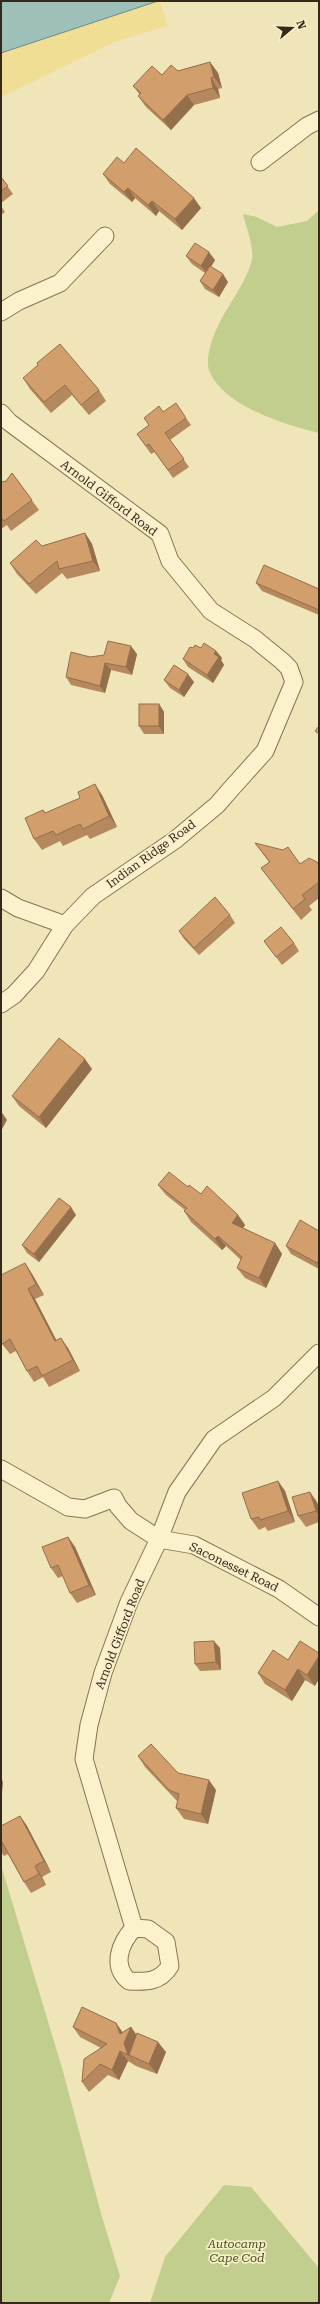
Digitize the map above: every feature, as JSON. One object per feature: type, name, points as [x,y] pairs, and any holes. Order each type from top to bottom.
[{"type":"street","points":[[260,162],[307,126],[319,120]]},
{"type":"street","points":[[1,312],[19,301],[60,282],[105,236]]},
{"type":"street","name":"Arnold Gifford Road","points":[[2,415],[9,422],[160,534],[170,561],[211,611],[255,639],[282,661],[289,668],[291,673]]},
{"type":"street","name":"Indian Ridge Road","points":[[1,1004],[14,995],[36,972],[65,925],[93,896],[175,840],[217,804],[230,790],[265,750],[294,682],[291,673]]},
{"type":"street","points":[[1,898],[18,908],[65,925]]},
{"type":"street","name":"Arnold Gifford Road","points":[[134,1928],[84,1759],[89,1725],[103,1673],[129,1602],[159,1538],[177,1492],[214,1438],[274,1398],[319,1353]]},
{"type":"street","name":"Saconesset Road","points":[[1,1469],[68,1507],[85,1509],[114,1498],[118,1506],[131,1521],[159,1538],[194,1545],[280,1588],[319,1616]]},
{"type":"green space","points":[[319,210],[319,433],[273,419],[241,404],[227,394],[216,383],[209,370],[208,359],[212,340],[242,284],[252,259],[251,242],[243,214],[257,217],[277,227],[307,221]]},
{"type":"green space","points":[[1,1865],[62,2068],[102,2217],[120,2276],[109,2303],[1,2303]]},
{"type":"green space","name":"Autocamp Cape Cod","points":[[224,2185],[251,2187],[319,2268],[319,2303],[150,2303],[165,2257]]},
{"type":"sand","points":[[103,1],[160,1],[167,26],[114,42],[1,97],[1,29]]},
{"type":"water","points":[[1,1],[158,1],[1,53]]},
{"type":"building","points":[[210,62],[214,77],[211,78],[213,88],[187,95],[163,120],[138,96],[141,93],[133,86],[152,66],[162,75],[171,65],[178,71]]},
{"type":"building","points":[[136,148],[194,198],[175,219],[152,201],[148,205],[128,188],[124,192],[103,174],[117,157],[124,163]]},
{"type":"building","points":[[1,177],[8,186],[1,191]]},
{"type":"building","points":[[195,243],[209,252],[201,266],[186,256]]},
{"type":"building","points":[[210,266],[223,274],[213,290],[200,281]]},
{"type":"building","points":[[60,344],[99,390],[81,405],[65,385],[44,402],[23,378],[38,365],[37,363]]},
{"type":"building","points":[[176,403],[186,418],[165,433],[184,459],[168,470],[149,444],[146,446],[137,434],[149,425],[144,418],[159,406],[163,412]]},
{"type":"building","points":[[12,473],[32,500],[4,521],[1,517],[1,482],[6,481]]},
{"type":"building","points":[[85,533],[93,561],[59,569],[57,561],[29,584],[10,563],[36,540],[42,546]]},
{"type":"building","points":[[264,565],[319,589],[319,610],[256,583]]},
{"type":"building","points":[[108,641],[131,646],[126,667],[105,663],[100,686],[66,677],[71,652],[90,657],[104,655]]},
{"type":"building","points":[[204,643],[216,651],[214,654],[219,657],[207,675],[183,659],[190,647],[193,648],[195,645],[201,648]]},
{"type":"building","points":[[174,665],[188,674],[179,690],[164,680]]},
{"type":"building","points":[[139,704],[159,704],[159,726],[139,726]]},
{"type":"building","points":[[319,726],[319,734],[315,731]]},
{"type":"building","points":[[95,784],[109,816],[83,829],[80,824],[56,835],[53,831],[34,839],[25,818],[43,810],[45,813],[80,798],[78,792]]},
{"type":"building","points":[[255,843],[283,850],[288,847],[300,864],[309,858],[317,862],[319,866],[319,882],[302,895],[305,899],[293,909],[261,868],[270,862]]},
{"type":"building","points":[[215,897],[230,915],[194,948],[179,931]]},
{"type":"building","points":[[281,927],[294,943],[276,957],[264,941]]},
{"type":"building","points":[[59,1038],[85,1059],[39,1117],[12,1096]]},
{"type":"building","points":[[169,1172],[188,1187],[189,1185],[201,1194],[207,1186],[238,1215],[232,1223],[275,1243],[259,1278],[237,1268],[242,1257],[218,1236],[215,1239],[184,1211],[187,1208],[158,1185]]},
{"type":"building","points":[[59,1198],[71,1207],[34,1254],[22,1245]]},
{"type":"building","points":[[300,1220],[319,1231],[319,1260],[317,1263],[286,1246]]},
{"type":"building","points":[[25,1263],[36,1284],[28,1289],[55,1341],[61,1338],[73,1360],[42,1376],[37,1366],[27,1371],[10,1339],[2,1344],[1,1341],[1,1275]]},
{"type":"building","points":[[278,1481],[288,1511],[260,1520],[259,1517],[251,1519],[242,1493]]},
{"type":"building","points":[[310,1492],[316,1511],[298,1516],[292,1497]]},
{"type":"building","points":[[68,1537],[89,1585],[70,1593],[58,1565],[51,1568],[42,1547]]},
{"type":"building","points":[[214,1641],[216,1662],[195,1664],[194,1642]]},
{"type":"building","points":[[300,1641],[319,1653],[319,1656],[307,1675],[298,1669],[285,1690],[258,1673],[273,1650],[288,1660]]},
{"type":"building","points":[[151,1744],[178,1773],[209,1780],[201,1814],[176,1808],[179,1794],[169,1790],[138,1756]]},
{"type":"building","points":[[20,1816],[44,1861],[35,1866],[39,1874],[24,1882],[2,1842],[1,1843],[1,1826]]},
{"type":"building","points":[[82,2007],[116,2023],[120,2034],[131,2027],[124,2043],[128,2055],[120,2051],[112,2070],[100,2064],[82,2082],[84,2059],[107,2044],[73,2027]]},
{"type":"building","points":[[137,2033],[158,2042],[149,2064],[129,2055]]}]
